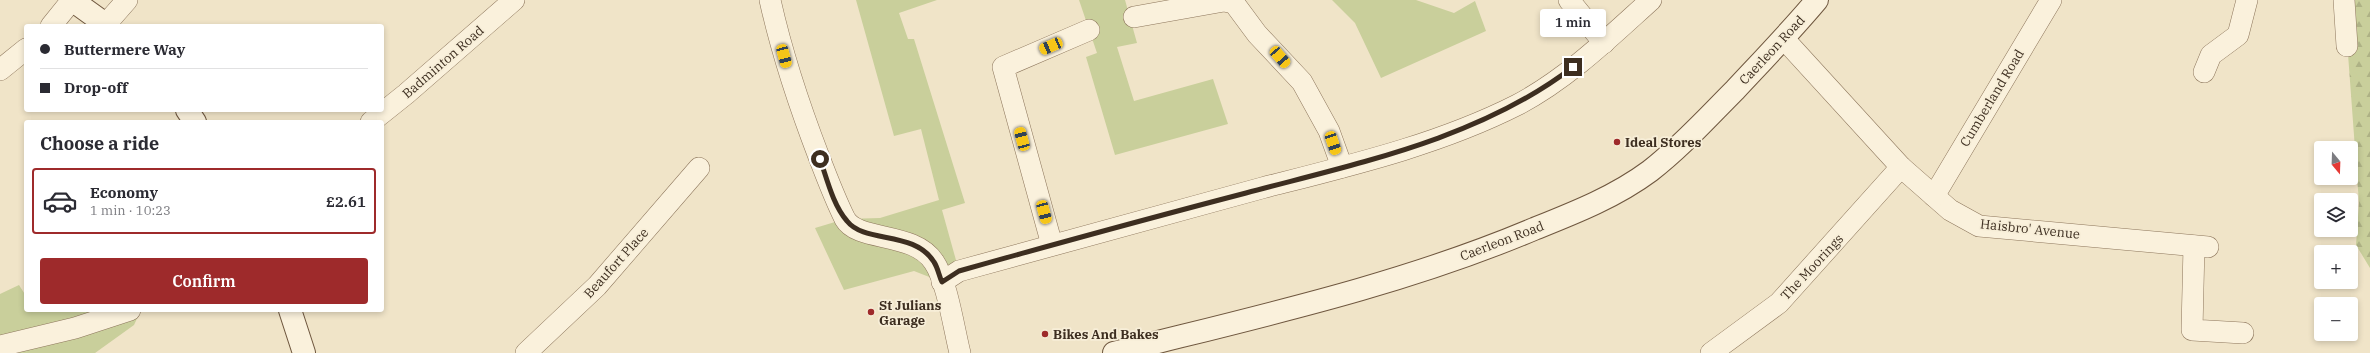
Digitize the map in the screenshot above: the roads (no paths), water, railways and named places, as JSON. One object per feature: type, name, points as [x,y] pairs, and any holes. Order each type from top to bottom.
[{"type":"main road","points":[[72,0],[106,24]]},
{"type":"main road","name":"Caerleon Road","points":[[1114,353],[1373,287],[1494,246],[1589,206],[1626,186],[1651,170],[1708,118],[1784,39],[1818,0]]},
{"type":"main road","points":[[291,312],[304,353]]},
{"type":"street","points":[[53,24],[72,0]]},
{"type":"street","points":[[108,24],[127,0]]},
{"type":"street","name":"Badminton Road","points":[[384,112],[514,0]]},
{"type":"street","points":[[770,0],[787,68],[801,110],[835,199],[847,222],[866,233],[897,238],[918,247],[934,261],[942,282],[960,353]]},
{"type":"street","points":[[1569,0],[1604,43]]},
{"type":"street","points":[[942,282],[959,271],[1342,167],[1458,131],[1518,104],[1562,75],[1604,43],[1651,0]]},
{"type":"street","name":"Cumberland Road","points":[[1934,196],[2051,0]]},
{"type":"street","points":[[2204,72],[2211,55],[2238,36],[2247,0]]},
{"type":"street","points":[[2344,0],[2347,46]]},
{"type":"street","points":[[1134,17],[1224,1],[1234,3],[1257,34],[1302,82],[1329,131],[1342,167]]},
{"type":"street","points":[[1052,245],[1003,66],[1089,30]]},
{"type":"street","name":"Haisbro' Avenue","points":[[1784,39],[1901,167],[1950,210],[1979,226],[2201,246],[2192,330],[2243,333]]},
{"type":"street","points":[[0,70],[24,51]]},
{"type":"street","name":"Badminton Road","points":[[374,120],[384,112]]},
{"type":"street","name":"The Moorings","points":[[1711,353],[1779,303],[1901,167]]},
{"type":"street","name":"Beaufort Place","points":[[526,353],[597,286],[699,168]]},
{"type":"street","points":[[0,346],[75,328],[124,312]]},
{"type":"place","name":"Ideal Stores","points":[[1617,142]]},
{"type":"place","name":"St Julians Garage","points":[[871,312]]},
{"type":"place","name":"Bikes And Bakes","points":[[1045,334]]}]
